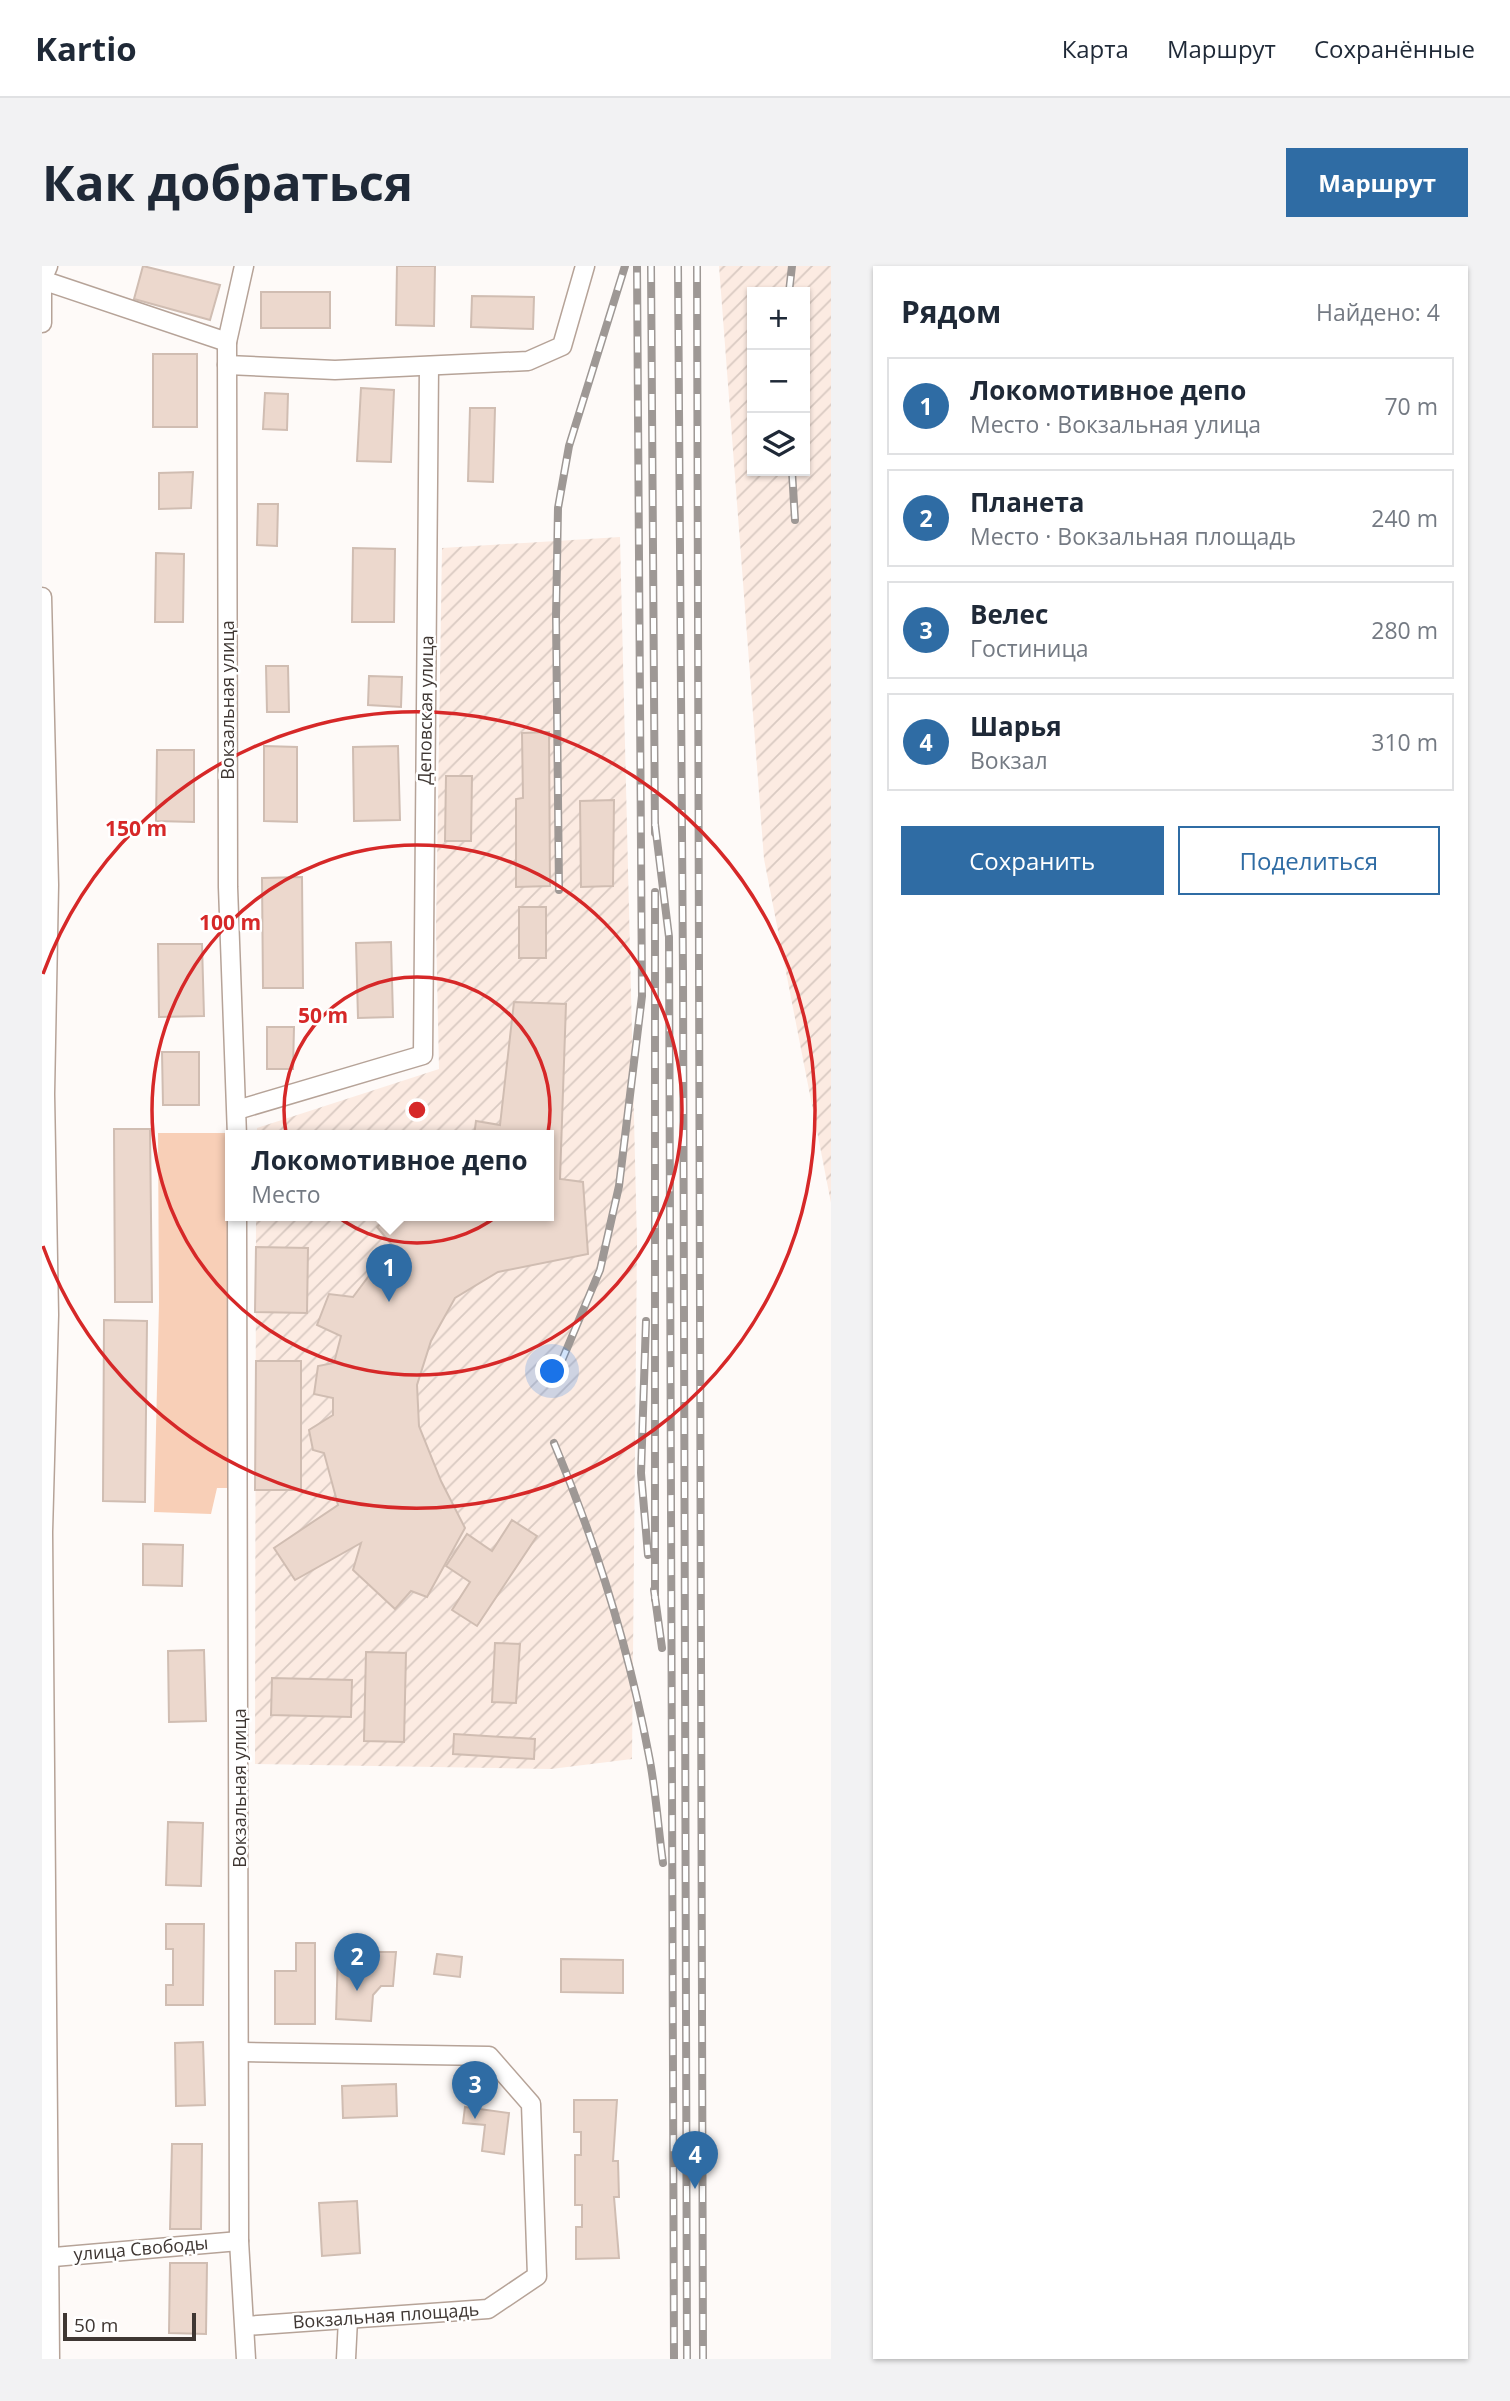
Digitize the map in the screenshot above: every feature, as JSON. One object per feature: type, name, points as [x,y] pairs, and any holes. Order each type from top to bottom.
[{"type":"street","points":[[42,323],[42,280],[48,266]]},
{"type":"street","name":"Вокзальная улица","points":[[237,1130],[228,887],[227,365],[228,342],[244,266]]},
{"type":"street","points":[[227,365],[335,370],[528,361],[562,346],[585,266]]},
{"type":"street","points":[[42,280],[228,342]]},
{"type":"street","name":"Деповская улица","points":[[237,1110],[423,1055],[429,366]]},
{"type":"street","points":[[42,597],[45,776],[44,1094],[49,1315],[43,1532],[46,2257],[50,2359]]},
{"type":"street","name":"Вокзальная улица","points":[[237,1221],[241,2052],[239,2241],[246,2359]]},
{"type":"street","name":"Вокзальная площадь","points":[[241,2052],[489,2056],[531,2104],[537,2276],[488,2309],[245,2326]]},
{"type":"street","name":"улица Свободы","points":[[46,2257],[239,2241]]},
{"type":"street","points":[[346,2359],[348,2319]]},
{"type":"shaded area","points":[[719,266],[831,266],[831,1203],[764,859]]},
{"type":"shaded area","points":[[620,537],[637,1242],[632,1759],[551,1769],[255,1764],[256,1221],[554,1221],[554,1130],[257,1130],[439,1069],[436,928],[442,548]]},
{"type":"shaded area","points":[[158,1133],[225,1133],[225,1221],[230,1221],[231,1488],[217,1488],[211,1514],[154,1512],[159,1304]]},
{"type":"building","points":[[143,266],[220,285],[210,320],[134,299]]},
{"type":"building","points":[[397,266],[435,266],[434,326],[396,325]]},
{"type":"building","points":[[261,292],[330,292],[330,328],[261,328]]},
{"type":"building","points":[[472,296],[534,297],[533,329],[471,327]]},
{"type":"building","points":[[153,354],[197,354],[197,427],[153,427]]},
{"type":"building","points":[[361,388],[394,390],[391,462],[357,461]]},
{"type":"building","points":[[265,393],[288,394],[287,430],[263,429]]},
{"type":"building","points":[[470,408],[495,408],[493,482],[468,481]]},
{"type":"building","points":[[193,472],[191,508],[159,509],[159,473]]},
{"type":"building","points":[[258,504],[278,504],[277,546],[257,545]]},
{"type":"building","points":[[353,548],[395,549],[394,622],[352,622]]},
{"type":"building","points":[[156,553],[184,554],[183,622],[155,622]]},
{"type":"building","points":[[266,666],[288,666],[289,712],[267,712]]},
{"type":"building","points":[[369,676],[402,677],[401,707],[368,705]]},
{"type":"building","points":[[549,732],[550,886],[516,887],[516,799],[523,798],[522,733]]},
{"type":"building","points":[[264,746],[297,747],[297,822],[264,821]]},
{"type":"building","points":[[398,746],[400,820],[354,821],[353,747]]},
{"type":"building","points":[[157,750],[194,750],[194,822],[156,821]]},
{"type":"building","points":[[446,776],[472,776],[471,841],[445,841]]},
{"type":"building","points":[[614,800],[613,886],[581,887],[580,801]]},
{"type":"building","points":[[302,877],[303,988],[263,988],[262,878]]},
{"type":"building","points":[[519,907],[546,907],[546,958],[519,958]]},
{"type":"building","points":[[391,942],[393,1017],[358,1018],[356,943]]},
{"type":"building","points":[[158,944],[202,944],[204,1016],[159,1017]]},
{"type":"building","points":[[514,1002],[566,1004],[560,1179],[583,1182],[588,1254],[498,1272],[455,1298],[431,1341],[417,1385],[419,1426],[441,1481],[465,1528],[427,1597],[411,1591],[395,1609],[353,1570],[361,1543],[295,1580],[274,1548],[338,1505],[324,1453],[313,1450],[309,1430],[333,1415],[333,1398],[314,1394],[318,1366],[334,1363],[341,1336],[317,1325],[329,1294],[353,1297],[392,1245],[377,1227],[384,1221],[554,1221],[554,1130],[475,1130],[476,1121],[500,1125]]},
{"type":"building","points":[[267,1027],[294,1027],[293,1069],[267,1069]]},
{"type":"building","points":[[162,1052],[199,1052],[199,1105],[163,1105]]},
{"type":"building","points":[[114,1129],[150,1129],[152,1302],[115,1302]]},
{"type":"building","points":[[256,1247],[308,1248],[307,1313],[255,1312]]},
{"type":"building","points":[[104,1320],[147,1321],[145,1502],[103,1501]]},
{"type":"building","points":[[256,1361],[301,1361],[301,1490],[255,1490]]},
{"type":"building","points":[[512,1520],[537,1536],[477,1626],[452,1610],[470,1582],[446,1566],[467,1534],[492,1551]]},
{"type":"building","points":[[143,1544],[183,1545],[182,1586],[143,1585]]},
{"type":"building","points":[[495,1643],[520,1644],[516,1703],[492,1702]]},
{"type":"building","points":[[204,1650],[206,1721],[169,1722],[168,1651]]},
{"type":"building","points":[[366,1652],[406,1653],[404,1742],[364,1741]]},
{"type":"building","points":[[272,1678],[352,1680],[351,1717],[271,1715]]},
{"type":"building","points":[[454,1734],[535,1739],[534,1759],[453,1754]]},
{"type":"building","points":[[168,1822],[203,1823],[201,1886],[166,1885]]},
{"type":"building","points":[[166,1924],[204,1924],[203,2005],[166,2005],[166,1985],[173,1985],[173,1949],[166,1949]]},
{"type":"building","points":[[296,1943],[315,1943],[315,2024],[275,2024],[275,1971],[296,1971]]},
{"type":"building","points":[[338,1952],[396,1952],[393,1986],[381,1986],[373,1995],[371,2021],[336,2019]]},
{"type":"building","points":[[437,1954],[462,1957],[460,1977],[434,1974]]},
{"type":"building","points":[[561,1959],[623,1960],[623,1993],[561,1992]]},
{"type":"building","points":[[203,2042],[205,2105],[176,2106],[175,2043]]},
{"type":"building","points":[[396,2084],[397,2116],[343,2118],[342,2086]]},
{"type":"building","points":[[574,2100],[617,2100],[613,2161],[618,2161],[619,2197],[614,2197],[619,2258],[576,2259],[576,2227],[582,2227],[582,2205],[575,2205],[575,2155],[581,2155],[581,2132],[574,2132]]},
{"type":"building","points":[[465,2107],[509,2113],[504,2154],[482,2151],[485,2125],[463,2123]]},
{"type":"building","points":[[172,2144],[202,2144],[201,2229],[170,2229]]},
{"type":"building","points":[[357,2201],[360,2253],[322,2256],[319,2203]]},
{"type":"building","points":[[170,2263],[207,2263],[206,2334],[169,2333]]},
{"type":"railway","points":[[559,890],[556,617],[558,508],[569,446],[625,266]]},
{"type":"railway","points":[[560,1365],[600,1270],[619,1186],[642,996],[637,266]]},
{"type":"railway","points":[[651,266],[655,833]]},
{"type":"railway","points":[[678,266],[687,2359]]},
{"type":"railway","points":[[697,266],[703,2359]]},
{"type":"railway","points":[[790,287],[792,266]]},
{"type":"railway","points":[[792,476],[795,520]]},
{"type":"railway","points":[[655,824],[669,937],[674,2359]]},
{"type":"railway","points":[[655,892],[655,1599]]},
{"type":"railway","points":[[646,1321],[641,1473],[648,1555]]},
{"type":"railway","points":[[554,1443],[584,1519],[632,1676],[651,1769],[663,1863]]},
{"type":"railway","points":[[654,1590],[662,1648]]},
{"type":"place","name":"Локомотивное депо","points":[[389,1302]]},
{"type":"place","name":"Планета","points":[[357,1991]]},
{"type":"place","name":"Велес","points":[[475,2119]]},
{"type":"place","name":"Шарья","points":[[695,2189]]}]
